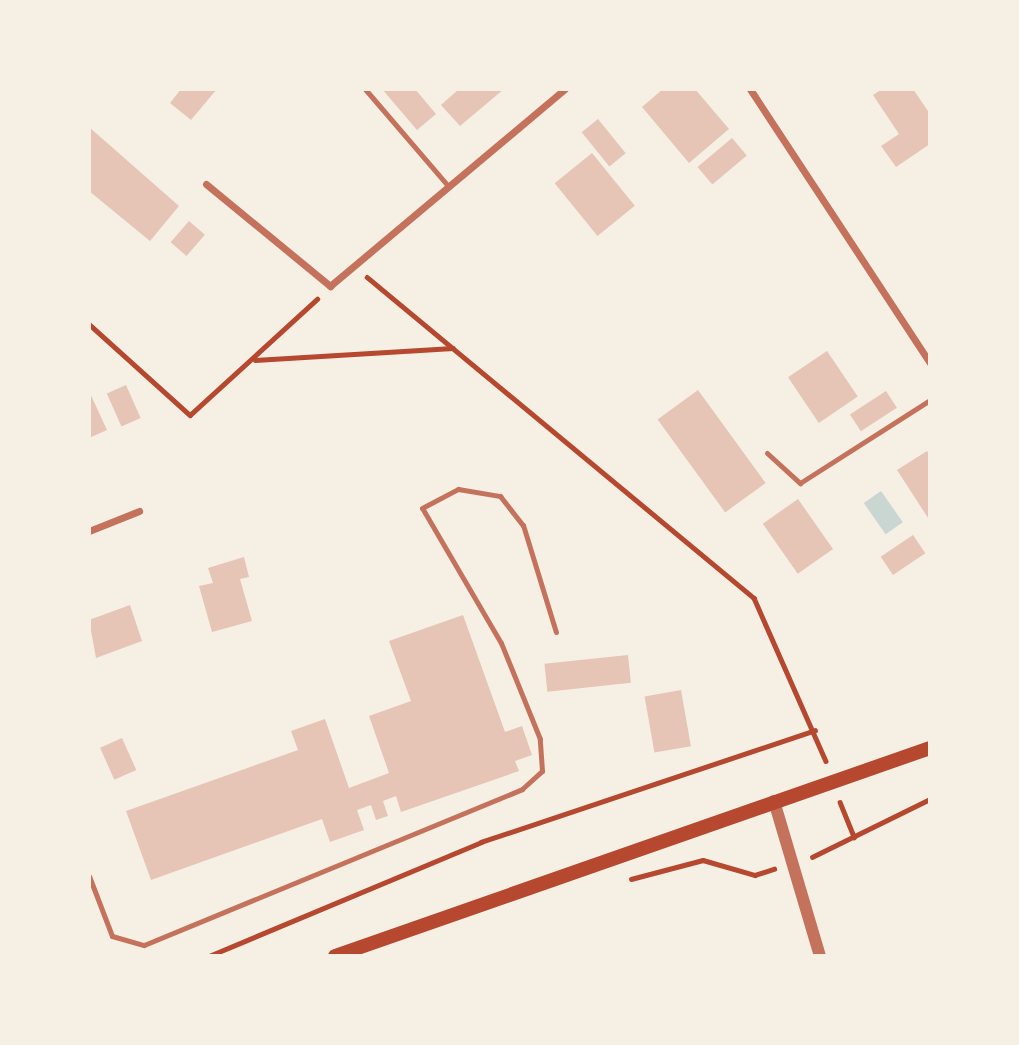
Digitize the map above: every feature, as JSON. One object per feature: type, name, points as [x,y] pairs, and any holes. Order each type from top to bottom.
[{"type":"main road","points":[[335,956],[930,748]]},
{"type":"street","points":[[206,184],[330,286],[356,267],[565,89]]},
{"type":"street","points":[[750,89],[930,363]]},
{"type":"street","points":[[89,530],[139,512]]},
{"type":"street","points":[[774,801],[820,956]]},
{"type":"lane","points":[[365,89],[449,186]]},
{"type":"lane","points":[[767,453],[800,483],[930,400]]},
{"type":"lane","points":[[89,876],[112,936],[144,945],[522,789],[542,771],[540,740],[501,643],[422,508],[458,489],[500,496],[523,526],[556,632]]},
{"type":"path","points":[[356,267],[754,598],[815,730],[825,758]]},
{"type":"path","points":[[89,324],[190,415],[255,360],[330,286]]},
{"type":"path","points":[[255,360],[454,348]]},
{"type":"path","points":[[209,956],[481,842],[815,730]]},
{"type":"path","points":[[617,882],[703,860],[755,876],[854,837],[930,799]]},
{"type":"path","points":[[843,811],[854,837]]},
{"type":"shaded area","points":[[881,491],[903,522],[886,534],[864,503]]},
{"type":"building","points":[[181,89],[217,89],[191,120],[170,103]]},
{"type":"building","points":[[382,89],[415,89],[436,114],[417,130]]},
{"type":"building","points":[[459,89],[504,89],[460,126],[441,105]]},
{"type":"building","points":[[663,89],[695,89],[729,129],[689,163],[642,107]]},
{"type":"building","points":[[882,89],[913,89],[930,114],[930,144],[896,167],[881,146],[899,134],[873,95]]},
{"type":"building","points":[[598,119],[626,153],[609,166],[582,132]]},
{"type":"building","points":[[89,127],[179,206],[150,241],[89,191]]},
{"type":"building","points":[[732,138],[747,156],[712,185],[698,167]]},
{"type":"building","points":[[592,153],[635,206],[597,236],[555,183]]},
{"type":"building","points":[[189,221],[205,235],[186,256],[171,242]]},
{"type":"building","points":[[827,351],[858,397],[819,423],[788,377]]},
{"type":"building","points":[[126,385],[141,418],[121,426],[107,394]]},
{"type":"building","points":[[698,390],[766,483],[725,512],[658,419]]},
{"type":"building","points":[[89,391],[107,430],[89,438]]},
{"type":"building","points":[[886,391],[897,408],[861,431],[850,414]]},
{"type":"building","points":[[927,451],[930,456],[930,521],[897,470]]},
{"type":"building","points":[[798,499],[833,549],[798,574],[763,524]]},
{"type":"building","points":[[913,535],[925,553],[893,575],[881,557]]},
{"type":"building","points":[[244,557],[249,577],[240,579],[252,621],[212,632],[199,586],[213,583],[208,568]]},
{"type":"building","points":[[130,605],[142,641],[96,658],[89,620]]},
{"type":"building","points":[[463,615],[505,732],[522,726],[532,755],[515,761],[519,771],[401,812],[396,796],[383,801],[388,816],[376,820],[371,805],[357,810],[364,830],[330,842],[322,819],[151,880],[126,811],[298,750],[291,731],[325,719],[349,788],[389,773],[369,716],[411,701],[389,641]]},
{"type":"building","points":[[628,655],[631,683],[547,692],[544,664]]},
{"type":"building","points":[[681,690],[691,746],[654,753],[645,696]]},
{"type":"building","points":[[122,738],[136,770],[114,780],[100,748]]}]
